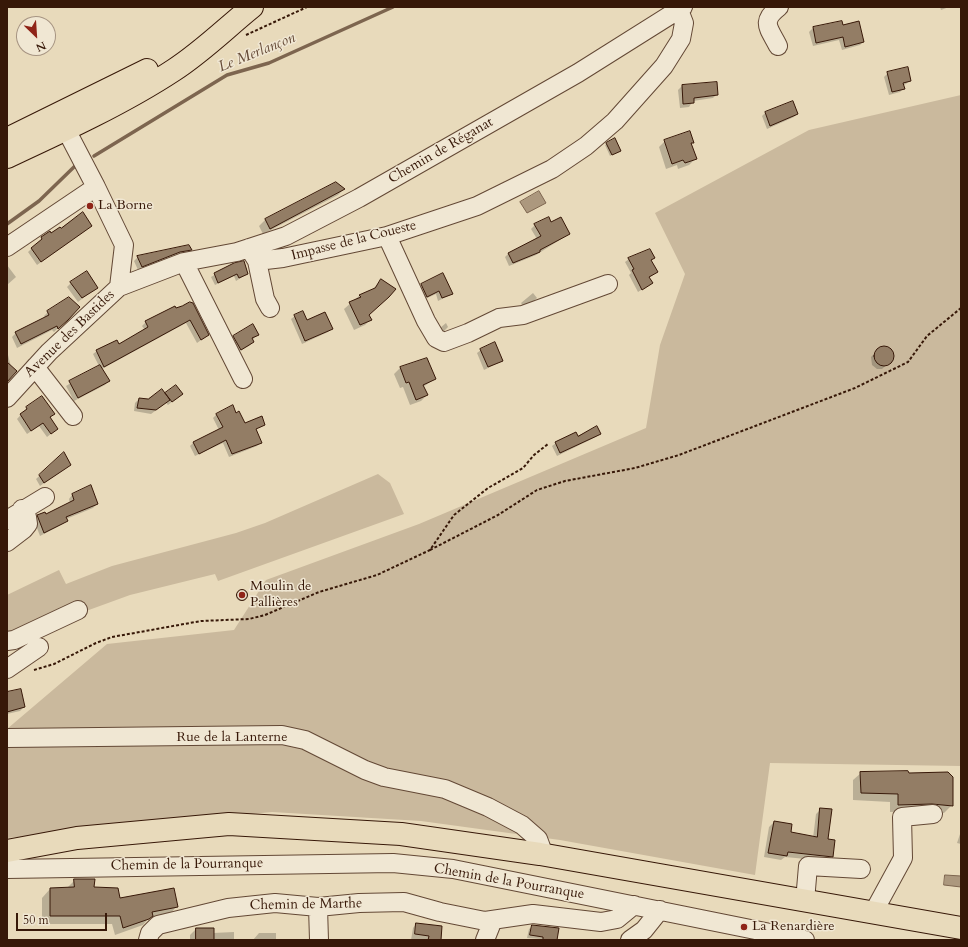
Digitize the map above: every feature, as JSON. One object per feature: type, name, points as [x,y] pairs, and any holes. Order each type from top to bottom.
[{"type":"main road","points":[[7,157],[62,121],[136,76],[196,43],[238,7]]},
{"type":"main road","points":[[7,139],[62,121],[175,70],[222,34],[252,7]]},
{"type":"main road","points":[[7,851],[77,838],[229,824],[401,834],[540,854],[961,928]]},
{"type":"street","points":[[778,46],[767,24],[769,15],[779,7]]},
{"type":"street","name":"Impasse de la Coueste","points":[[253,255],[283,258],[387,236],[477,206],[552,169],[586,146],[615,121],[664,66],[681,39],[684,24],[681,8]]},
{"type":"street","name":"Chemin de Réganat","points":[[119,287],[184,262],[237,252],[253,255],[359,198],[578,73],[681,8]]},
{"type":"street","name":"Avenue des Bastides","points":[[7,398],[35,367],[119,287],[124,245],[62,121]]},
{"type":"street","points":[[7,248],[96,187]]},
{"type":"street","points":[[387,236],[426,321],[436,338],[444,342],[468,333],[499,318],[523,315],[608,284]]},
{"type":"street","points":[[253,255],[265,298],[270,308]]},
{"type":"street","points":[[184,262],[243,379]]},
{"type":"street","points":[[35,367],[73,416]]},
{"type":"street","points":[[7,520],[22,509],[45,497]]},
{"type":"street","points":[[7,542],[28,524],[27,517],[22,509]]},
{"type":"street","points":[[7,641],[14,640],[78,610]]},
{"type":"street","points":[[7,669],[39,647]]},
{"type":"street","name":"Rue de la Lanterne","points":[[7,738],[282,735],[305,740],[365,770],[384,776],[445,789],[488,807],[522,825],[538,839],[541,847],[540,854]]},
{"type":"street","points":[[873,913],[903,858],[902,817],[933,814]]},
{"type":"street","points":[[38,846],[65,867]]},
{"type":"street","name":"Chemin de la Pourranque","points":[[7,869],[393,863],[453,869],[806,940]]},
{"type":"street","points":[[805,901],[808,866],[861,869]]},
{"type":"street","name":"Chemin de Marthe","points":[[148,940],[150,933],[158,925],[228,908],[275,902],[318,907],[359,903],[404,902],[485,921],[533,914],[601,922],[617,919],[634,905]]},
{"type":"street","points":[[318,907],[319,940]]},
{"type":"street","points":[[630,940],[644,930],[660,910]]},
{"type":"street","points":[[485,940],[493,920]]},
{"type":"path","points":[[27,672],[54,664],[96,643],[112,638],[201,620],[249,619],[265,615],[319,592],[377,575],[498,515],[537,490],[564,481],[635,468],[679,455],[855,388],[908,362],[927,336],[961,308]]},
{"type":"path","points":[[430,550],[454,515],[488,488],[523,468],[534,455],[548,444]]},
{"type":"shaded area","points":[[961,95],[961,766],[770,763],[755,875],[560,840],[421,821],[272,812],[7,838],[7,729],[107,644],[234,630],[266,580],[419,524],[646,428],[660,345],[685,274],[655,213],[809,130]]},
{"type":"shaded area","points":[[539,191],[546,203],[527,213],[520,202]]},
{"type":"shaded area","points":[[378,474],[390,483],[404,514],[218,581],[215,574],[130,595],[12,638],[7,633],[7,595],[59,570],[66,584],[112,566],[236,533],[265,523]]},
{"type":"shaded area","points":[[945,875],[961,876],[961,887],[944,885]]},
{"type":"building","points":[[842,21],[843,25],[859,21],[864,42],[845,47],[843,37],[816,43],[813,27]]},
{"type":"building","points":[[908,67],[911,81],[903,83],[905,89],[892,92],[887,72]]},
{"type":"building","points":[[717,82],[718,95],[694,98],[694,103],[683,104],[682,85]]},
{"type":"building","points":[[793,101],[798,114],[770,126],[765,112]]},
{"type":"building","points":[[690,131],[694,143],[691,143],[697,159],[685,163],[683,160],[672,164],[664,140]]},
{"type":"building","points":[[615,138],[621,151],[612,155],[606,143]]},
{"type":"building","points":[[336,182],[345,189],[270,229],[265,219]]},
{"type":"building","points":[[83,212],[92,226],[41,262],[31,248],[42,239],[41,237],[50,231],[51,233],[60,227],[61,228]]},
{"type":"building","points":[[549,217],[551,222],[561,217],[570,234],[540,250],[540,252],[513,263],[508,253],[541,236],[534,224]]},
{"type":"building","points":[[189,245],[192,250],[180,252],[142,267],[137,256]]},
{"type":"building","points":[[650,249],[655,258],[651,260],[658,272],[649,277],[653,283],[642,290],[628,258]]},
{"type":"building","points":[[244,261],[248,274],[239,278],[237,274],[218,283],[214,273],[234,263]]},
{"type":"building","points":[[87,271],[98,288],[82,298],[70,282]]},
{"type":"building","points":[[443,273],[453,294],[442,298],[439,291],[427,297],[421,284]]},
{"type":"building","points":[[381,279],[396,289],[369,315],[372,320],[360,325],[349,302],[361,297],[359,295],[375,288]]},
{"type":"building","points":[[69,297],[80,307],[68,320],[58,329],[57,326],[21,344],[15,332],[49,315],[47,311]]},
{"type":"building","points":[[190,302],[193,303],[209,335],[201,340],[190,320],[104,367],[96,350],[117,340],[119,344],[148,327],[145,321],[175,306],[176,308]]},
{"type":"building","points":[[303,311],[307,320],[325,312],[333,329],[305,341],[294,315]]},
{"type":"building","points":[[253,324],[259,335],[252,338],[254,342],[241,350],[233,336]]},
{"type":"building","points":[[495,342],[503,361],[488,367],[480,349]]},
{"type":"building","points":[[884,346],[891,349],[894,356],[891,363],[884,366],[877,363],[874,356],[877,349]]},
{"type":"building","points":[[427,358],[436,379],[423,385],[428,395],[416,400],[409,382],[406,383],[400,367]]},
{"type":"building","points":[[7,362],[17,371],[7,382]]},
{"type":"building","points":[[100,365],[110,381],[78,398],[69,381]]},
{"type":"building","points":[[176,385],[183,394],[172,402],[165,393]]},
{"type":"building","points":[[162,389],[170,400],[156,410],[137,408],[139,398],[148,399]]},
{"type":"building","points":[[42,396],[55,414],[50,417],[58,429],[51,434],[43,423],[31,431],[20,414],[27,409],[26,407]]},
{"type":"building","points":[[233,405],[236,413],[239,411],[245,423],[262,416],[265,425],[256,429],[262,443],[232,454],[226,440],[199,454],[193,442],[223,427],[216,414]]},
{"type":"building","points":[[597,426],[601,434],[560,453],[555,442],[576,432],[578,436]]},
{"type":"building","points":[[64,452],[71,465],[44,483],[39,475]]},
{"type":"building","points":[[91,485],[98,504],[66,517],[68,521],[44,533],[37,515],[45,512],[46,514],[74,500],[72,494]]},
{"type":"building","name":"Moulin de Pallières","points":[[242,589],[246,591],[248,595],[246,599],[242,601],[238,599],[236,595],[238,591]]},
{"type":"building","points":[[21,689],[25,707],[7,712],[7,692]]},
{"type":"building","points":[[908,771],[909,773],[948,772],[953,777],[953,806],[932,804],[898,805],[898,794],[861,793],[860,772]]},
{"type":"building","points":[[820,808],[832,809],[828,839],[835,840],[833,857],[788,852],[787,856],[768,853],[774,821],[792,824],[791,832],[817,837]]},
{"type":"building","points":[[74,879],[95,879],[94,887],[118,888],[120,898],[174,888],[178,907],[152,912],[153,916],[149,919],[123,928],[120,916],[50,916],[50,888],[74,887]]},
{"type":"building","points":[[416,923],[442,926],[441,940],[428,940],[429,936],[415,934]]},
{"type":"building","points":[[532,925],[559,928],[557,940],[543,940],[543,937],[530,935]]},
{"type":"building","points":[[196,928],[214,928],[214,940],[196,940]]},
{"type":"waterway","name":"Le Merlançon","points":[[94,156],[227,75],[269,63],[393,7]]},
{"type":"waterway","name":"Le Merlançon","points":[[7,224],[39,201],[75,166]]},
{"type":"place","name":"La Borne","points":[[90,206]]},
{"type":"place","name":"Moulin de Pallières","points":[[242,595]]},
{"type":"place","name":"La Renardière","points":[[744,927]]}]
